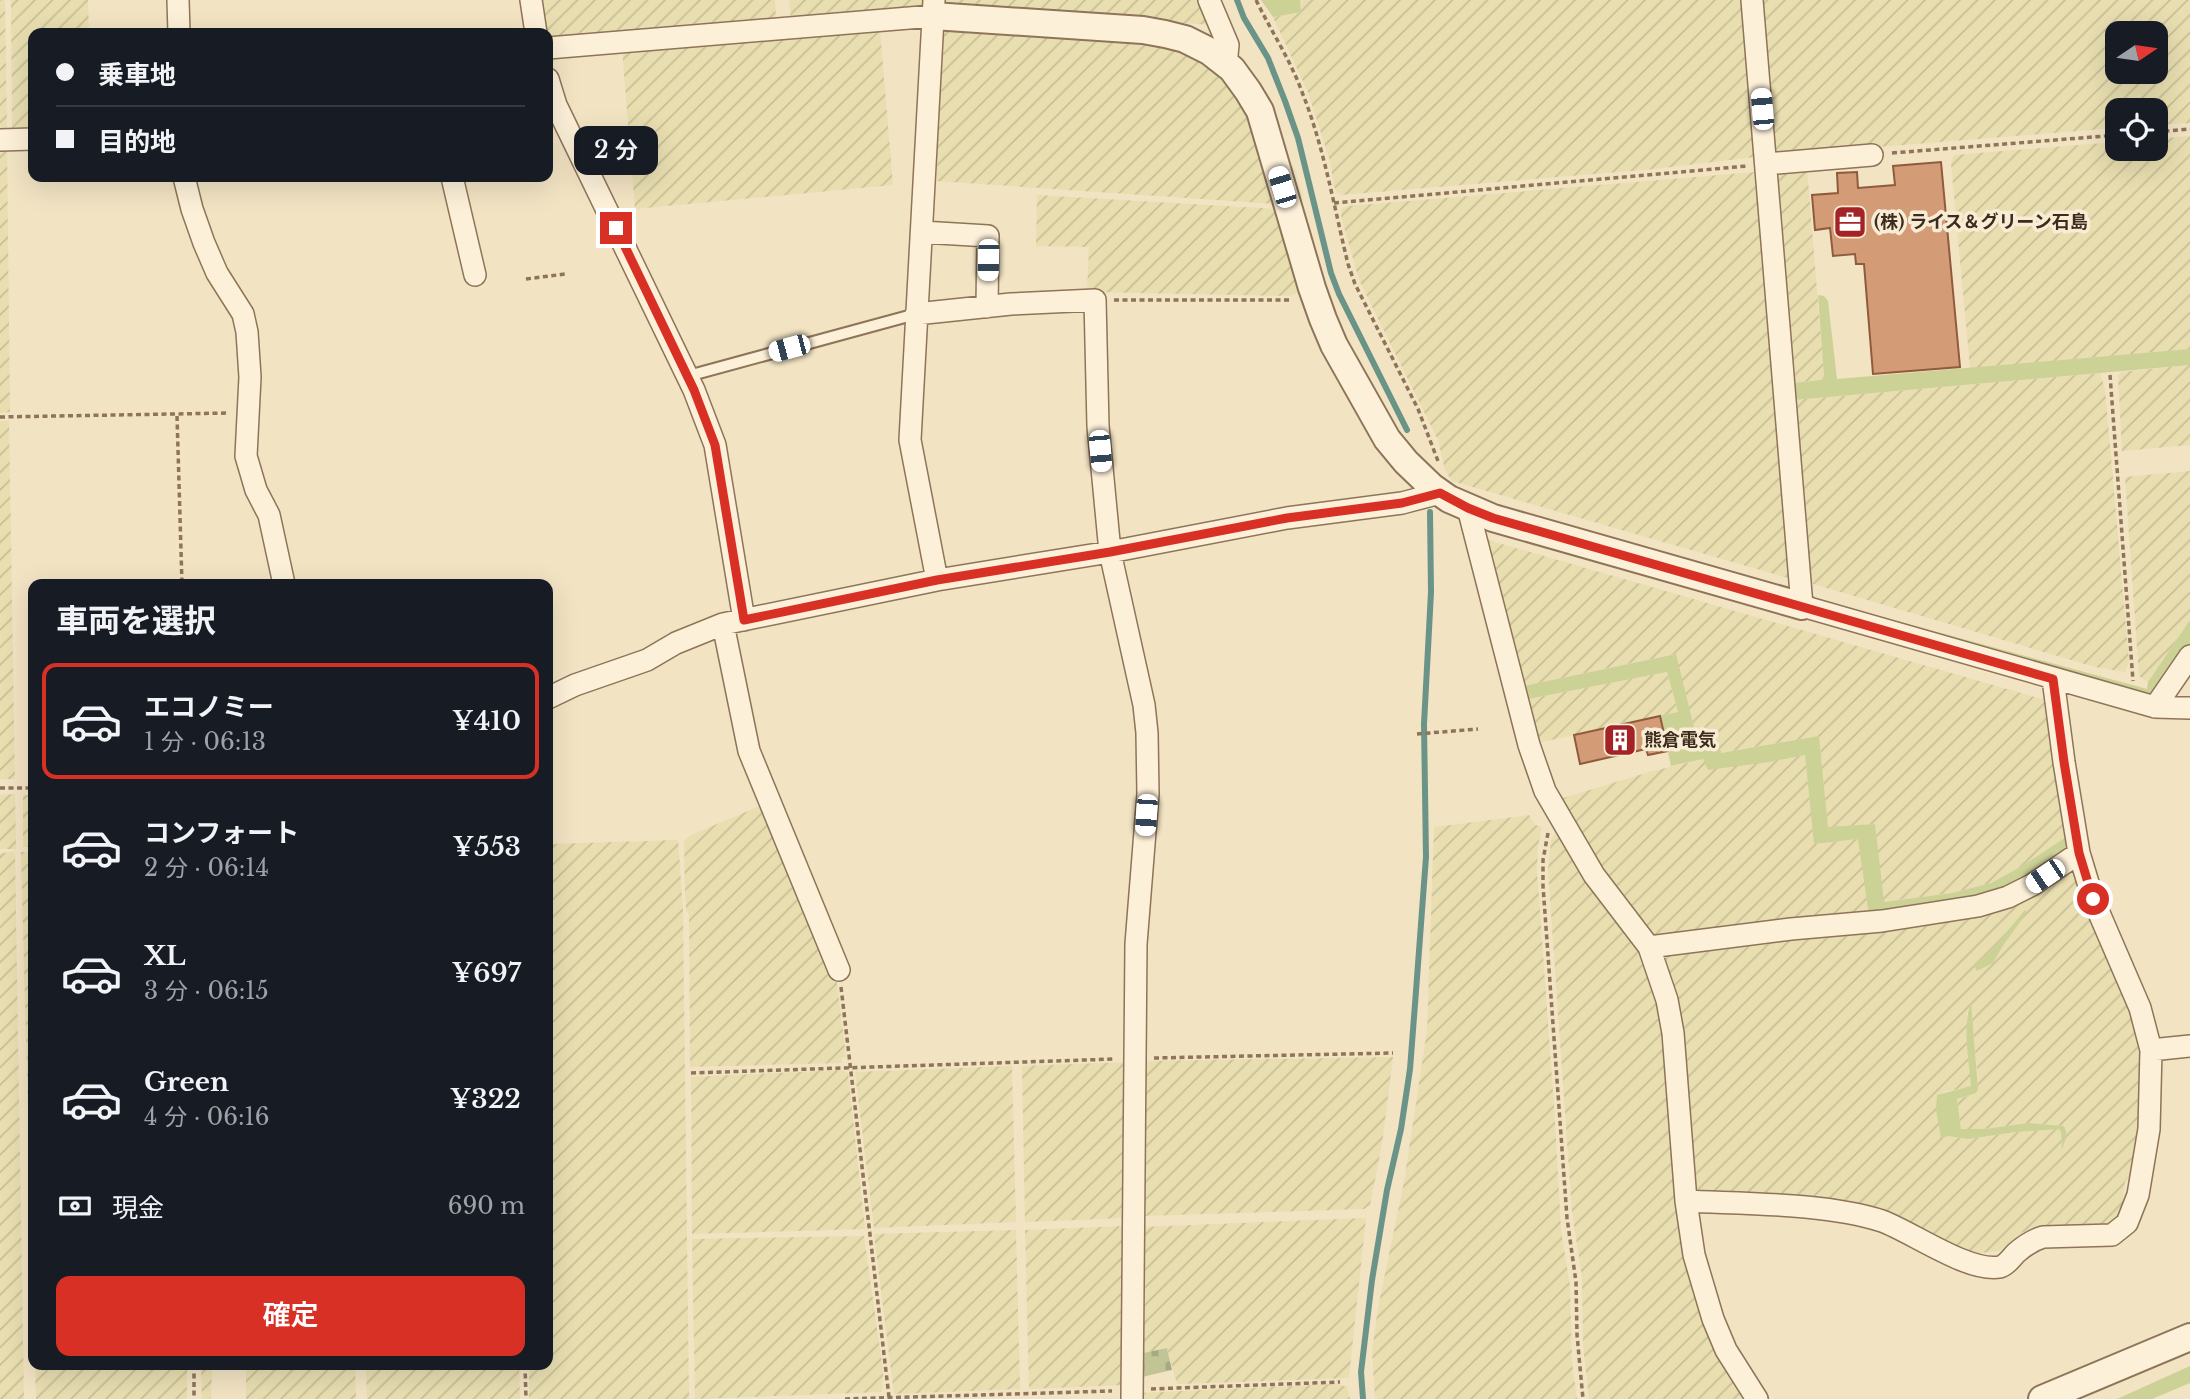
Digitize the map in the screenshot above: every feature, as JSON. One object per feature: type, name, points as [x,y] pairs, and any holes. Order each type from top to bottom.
[{"type":"street","points":[[178,0],[179,28]]},
{"type":"street","points":[[531,0],[535,28]]},
{"type":"street","points":[[1209,0],[1228,45],[1226,65]]},
{"type":"street","points":[[1752,0],[1802,606]]},
{"type":"street","points":[[934,8],[910,440],[937,580]]},
{"type":"street","points":[[553,47],[934,8],[1154,32],[1185,39],[1209,51],[1239,77],[1259,111],[1317,300],[1334,345],[1387,439],[1406,462],[1440,480],[1468,508],[1493,518],[2053,679],[2155,707],[2190,708]]},
{"type":"street","points":[[553,95],[688,376],[715,445],[749,751],[839,970]]},
{"type":"street","points":[[0,140],[28,139]]},
{"type":"street","points":[[1766,164],[1872,155]]},
{"type":"street","points":[[185,182],[192,209],[217,273],[243,314],[249,352],[246,456],[256,490],[269,515],[283,579]]},
{"type":"street","points":[[453,182],[475,275]]},
{"type":"street","points":[[922,232],[988,236],[986,307]]},
{"type":"street","points":[[916,314],[1095,300],[1098,426],[1110,552],[1144,705],[1147,733],[1147,794],[1136,944],[1132,1394]]},
{"type":"street","points":[[553,696],[575,685],[647,660],[676,643],[734,622],[937,580],[1110,552],[1287,518],[1402,503],[1440,480]]},
{"type":"street","points":[[1468,508],[1533,760],[1558,816],[1594,875],[1648,947],[1667,1000],[1673,1033],[1686,1201],[1694,1255],[1713,1319],[1736,1367],[1757,1399]]},
{"type":"street","points":[[2155,707],[2190,656]]},
{"type":"street","points":[[1686,1201],[1810,1209],[1859,1216],[1895,1226],[1946,1253],[1970,1262],[2000,1267],[2032,1241],[2043,1237],[2112,1236],[2127,1223],[2138,1195],[2149,1129],[2151,1050],[2140,1008],[2093,899],[2079,853],[2053,679]]},
{"type":"street","points":[[1648,947],[1978,906],[2008,897],[2032,885],[2079,853]]},
{"type":"street","points":[[2151,1050],[2190,1046]]},
{"type":"street","points":[[2042,1399],[2190,1337]]},
{"type":"lane","points":[[688,376],[916,314]]},
{"type":"path","points":[[1256,0],[1286,54],[1302,92],[1315,130],[1355,284],[1431,438],[1440,480]]},
{"type":"path","points":[[2168,131],[2190,129]]},
{"type":"path","points":[[1872,155],[2105,136]]},
{"type":"path","points":[[1334,203],[1766,164]]},
{"type":"path","points":[[526,279],[565,274]]},
{"type":"path","points":[[1095,300],[1317,300]]},
{"type":"path","points":[[2110,375],[2133,661],[2133,681],[2124,678]]},
{"type":"path","points":[[0,417],[247,413]]},
{"type":"path","points":[[177,416],[183,579]]},
{"type":"path","points":[[1417,734],[1478,729]]},
{"type":"path","points":[[0,788],[28,788]]},
{"type":"path","points":[[1558,816],[1544,843],[1543,886],[1567,1218],[1576,1282],[1577,1335],[1583,1399]]},
{"type":"path","points":[[839,970],[889,1398]]},
{"type":"path","points":[[691,1073],[1134,1058],[1393,1053]]},
{"type":"path","points":[[194,1370],[194,1399]]},
{"type":"path","points":[[526,1370],[526,1399]]},
{"type":"path","points":[[845,1399],[1132,1394],[1340,1382]]},
{"type":"shaded area","points":[[0,0],[5,0],[7,130],[0,131]]},
{"type":"shaded area","points":[[11,0],[88,0],[89,28],[28,28],[28,131],[12,131]]},
{"type":"shaded area","points":[[535,0],[775,0],[776,19],[554,36],[553,28],[543,28]]},
{"type":"shaded area","points":[[789,0],[930,0],[927,7],[791,18]]},
{"type":"shaded area","points":[[941,0],[1198,0],[1212,25],[943,7]]},
{"type":"shaded area","points":[[1300,0],[1746,0],[1755,157],[1655,169],[1341,195],[1334,186],[1330,161],[1308,92],[1273,17],[1301,12]]},
{"type":"shaded area","points":[[1762,0],[2190,0],[2190,123],[2168,124],[2168,98],[2105,98],[2105,129],[1778,155],[1775,151]]},
{"type":"shaded area","points":[[940,28],[1165,45],[1199,59],[1215,71],[1235,94],[1248,119],[1275,204],[937,181]]},
{"type":"shaded area","points":[[880,30],[893,185],[635,209],[622,49]]},
{"type":"shaded area","points":[[2190,136],[2190,349],[1970,368],[1951,163],[1954,155],[2105,143],[2105,161],[2168,161],[2168,138]]},
{"type":"shaded area","points":[[0,149],[7,149],[10,412],[0,413]]},
{"type":"shaded area","points":[[1807,168],[1824,376],[1821,380],[1793,383],[1775,181],[1779,174],[1789,169]]},
{"type":"shaded area","points":[[1755,172],[1760,177],[1791,579],[1452,481],[1445,470],[1438,440],[1359,280],[1341,216],[1342,209],[1348,206]]},
{"type":"shaded area","points":[[1037,195],[1275,209],[1302,291],[1289,296],[1087,292],[1089,247],[1036,246]]},
{"type":"shaded area","points":[[2190,365],[2190,445],[2122,451],[2118,376],[2121,372]]},
{"type":"shaded area","points":[[2100,373],[2105,389],[2129,662],[2125,672],[2095,667],[1813,584],[1808,578],[1794,400]]},
{"type":"shaded area","points":[[0,421],[9,421],[15,779],[0,779]]},
{"type":"shaded area","points":[[2190,471],[2190,620],[2148,682],[2139,676],[2125,477]]},
{"type":"shaded area","points":[[1486,541],[2045,700],[2069,835],[1991,883],[1952,893],[1883,902],[1875,824],[1828,828],[1819,736],[1720,753],[1698,744],[1675,654],[1519,687]]},
{"type":"shaded area","points":[[1667,672],[1678,713],[1537,743],[1523,700]]},
{"type":"shaded area","points":[[1805,754],[1814,844],[1858,839],[1869,916],[1653,937],[1610,886],[1560,799],[1649,772],[1704,759],[1769,762]]},
{"type":"shaded area","points":[[15,794],[16,849],[0,849],[0,795]]},
{"type":"shaded area","points":[[23,795],[28,795],[28,847],[23,847]]},
{"type":"shaded area","points":[[767,803],[836,975],[846,1057],[842,1057],[842,1063],[690,1067],[689,915],[685,895],[684,841],[691,835]]},
{"type":"shaded area","points":[[1529,815],[1535,825],[1542,827],[1537,871],[1561,1230],[1570,1286],[1572,1362],[1577,1399],[1375,1399],[1372,1351],[1378,1308],[1404,1182],[1427,1030],[1434,827]]},
{"type":"shaded area","points":[[1557,830],[1642,951],[1664,1016],[1674,1171],[1746,1399],[1589,1399],[1583,1344],[1582,1277],[1572,1212],[1548,870],[1551,840]]},
{"type":"shaded area","points":[[678,840],[683,910],[689,1399],[529,1399],[529,1370],[553,1370],[553,844]]},
{"type":"shaded area","points":[[15,852],[24,1399],[0,1399],[0,853]]},
{"type":"shaded area","points":[[21,852],[28,852],[28,1113]]},
{"type":"shaded area","points":[[2069,866],[2076,869],[2141,1030],[2144,1079],[2134,1170],[2125,1182],[2122,1207],[2114,1222],[2104,1225],[2043,1225],[2021,1233],[1999,1251],[1971,1254],[1912,1227],[1702,1193],[1693,1188],[1663,958],[1665,952],[1783,935]],"holes":[[[1971,1004],[1978,1082],[1968,1096],[1957,1099],[1961,1129],[1985,1129],[2028,1123],[2064,1126],[2062,1146],[2059,1129],[1968,1139],[1948,1136],[1943,1092],[1971,1087],[1967,1034],[1967,1013]]]},
{"type":"shaded area","points":[[1393,1057],[1382,1144],[1370,1205],[1364,1209],[1141,1216],[1141,1061]]},
{"type":"shaded area","points":[[1127,1062],[1125,1218],[1025,1222],[1022,1066]]},
{"type":"shaded area","points":[[1012,1066],[1016,1222],[874,1228],[855,1072]]},
{"type":"shaded area","points":[[842,1070],[848,1073],[865,1229],[692,1234],[691,1077]]},
{"type":"shaded area","points":[[1366,1218],[1349,1378],[1177,1384],[1167,1348],[1139,1354],[1141,1227]]},
{"type":"shaded area","points":[[1124,1226],[1123,1385],[1029,1389],[1025,1230]]},
{"type":"shaded area","points":[[1016,1230],[1020,1389],[894,1394],[874,1234]]},
{"type":"shaded area","points":[[864,1236],[883,1371],[882,1392],[695,1399],[692,1239]]},
{"type":"shaded area","points":[[35,1370],[187,1370],[187,1399],[36,1399]]},
{"type":"shaded area","points":[[201,1370],[212,1370],[211,1399],[202,1399]]},
{"type":"shaded area","points":[[246,1370],[355,1370],[356,1399],[246,1399]]},
{"type":"shaded area","points":[[366,1370],[519,1370],[520,1399],[367,1399]]},
{"type":"shaded area","points":[[1337,1384],[1347,1387],[1350,1399],[1139,1399],[1138,1393]]},
{"type":"green space","points":[[1261,0],[1300,0],[1301,12],[1273,17]]},
{"type":"green space","points":[[1818,295],[1824,296],[1828,301],[1837,379],[2190,349],[2190,365],[1794,400],[1793,383],[1821,380],[1824,376]]},
{"type":"green space","points":[[1816,599],[2147,689],[2148,682],[2190,620],[2190,648],[2154,699],[1819,603]]},
{"type":"green space","points":[[1676,654],[1698,744],[1718,741],[1721,753],[1819,736],[1828,827],[1875,824],[1884,902],[1952,893],[1991,883],[2069,835],[2072,850],[2004,893],[1869,916],[1858,839],[1814,844],[1805,755],[1708,770],[1703,759],[1671,766],[1660,716],[1678,712],[1667,672],[1523,700],[1519,687]]},
{"type":"green space","points":[[2025,910],[2027,912],[1993,963],[1977,971],[1974,966]]},
{"type":"green space","points":[[1971,1002],[1978,1089],[1976,1093],[1957,1099],[1961,1129],[1985,1129],[2028,1123],[2064,1126],[2067,1135],[2062,1149],[2059,1129],[1968,1139],[1948,1136],[1941,1138],[1936,1110],[1937,1095],[1971,1086],[1967,1033]]},
{"type":"green space","points":[[1167,1348],[1172,1370],[1138,1378],[1139,1354]]},
{"type":"green space","points":[[2190,1366],[2190,1383],[2152,1399],[2117,1399]]},
{"type":"building","points":[[1941,162],[1960,367],[1873,374],[1864,264],[1856,264],[1855,254],[1833,256],[1830,228],[1815,230],[1812,195],[1838,193],[1837,173],[1857,172],[1858,188],[1895,185],[1893,166]]},
{"type":"building","name":"熊倉電気","points":[[1660,716],[1668,751],[1648,755],[1646,749],[1580,764],[1574,735]]},
{"type":"waterway","points":[[1237,0],[1244,18],[1268,58],[1298,138],[1331,273],[1339,294],[1407,430]]},
{"type":"waterway","points":[[1363,1399],[1361,1372],[1372,1280],[1387,1190],[1401,1129],[1410,1069],[1416,991],[1426,857],[1424,724],[1431,592],[1430,512]]},
{"type":"place","name":"(株) ライス＆グリーン石島","points":[[1850,222]]},
{"type":"place","name":"熊倉電気","points":[[1620,740]]},
{"type":"route","points":[[616,228],[694,390],[715,445],[744,620],[937,580],[1110,552],[1287,518],[1402,503],[1440,493],[1493,518],[2053,679],[2079,853],[2093,899]]}]
